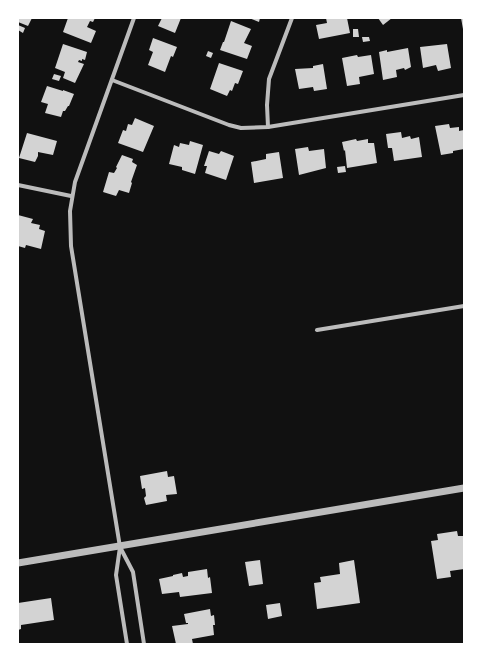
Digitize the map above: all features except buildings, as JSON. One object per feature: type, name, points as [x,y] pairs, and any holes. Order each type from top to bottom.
[{"type":"street","points":[[127,644],[116,575],[120,546],[71,246],[70,211],[74,182],[134,18]]},
{"type":"street","points":[[268,128],[267,105],[269,79],[292,18]]},
{"type":"street","points":[[112,80],[229,125],[241,128],[268,128],[464,94]]},
{"type":"street","points":[[18,185],[71,196]]},
{"type":"street","points":[[317,330],[464,306]]},
{"type":"street","points":[[18,563],[464,488]]},
{"type":"street","points":[[120,546],[133,572],[144,644]]}]
